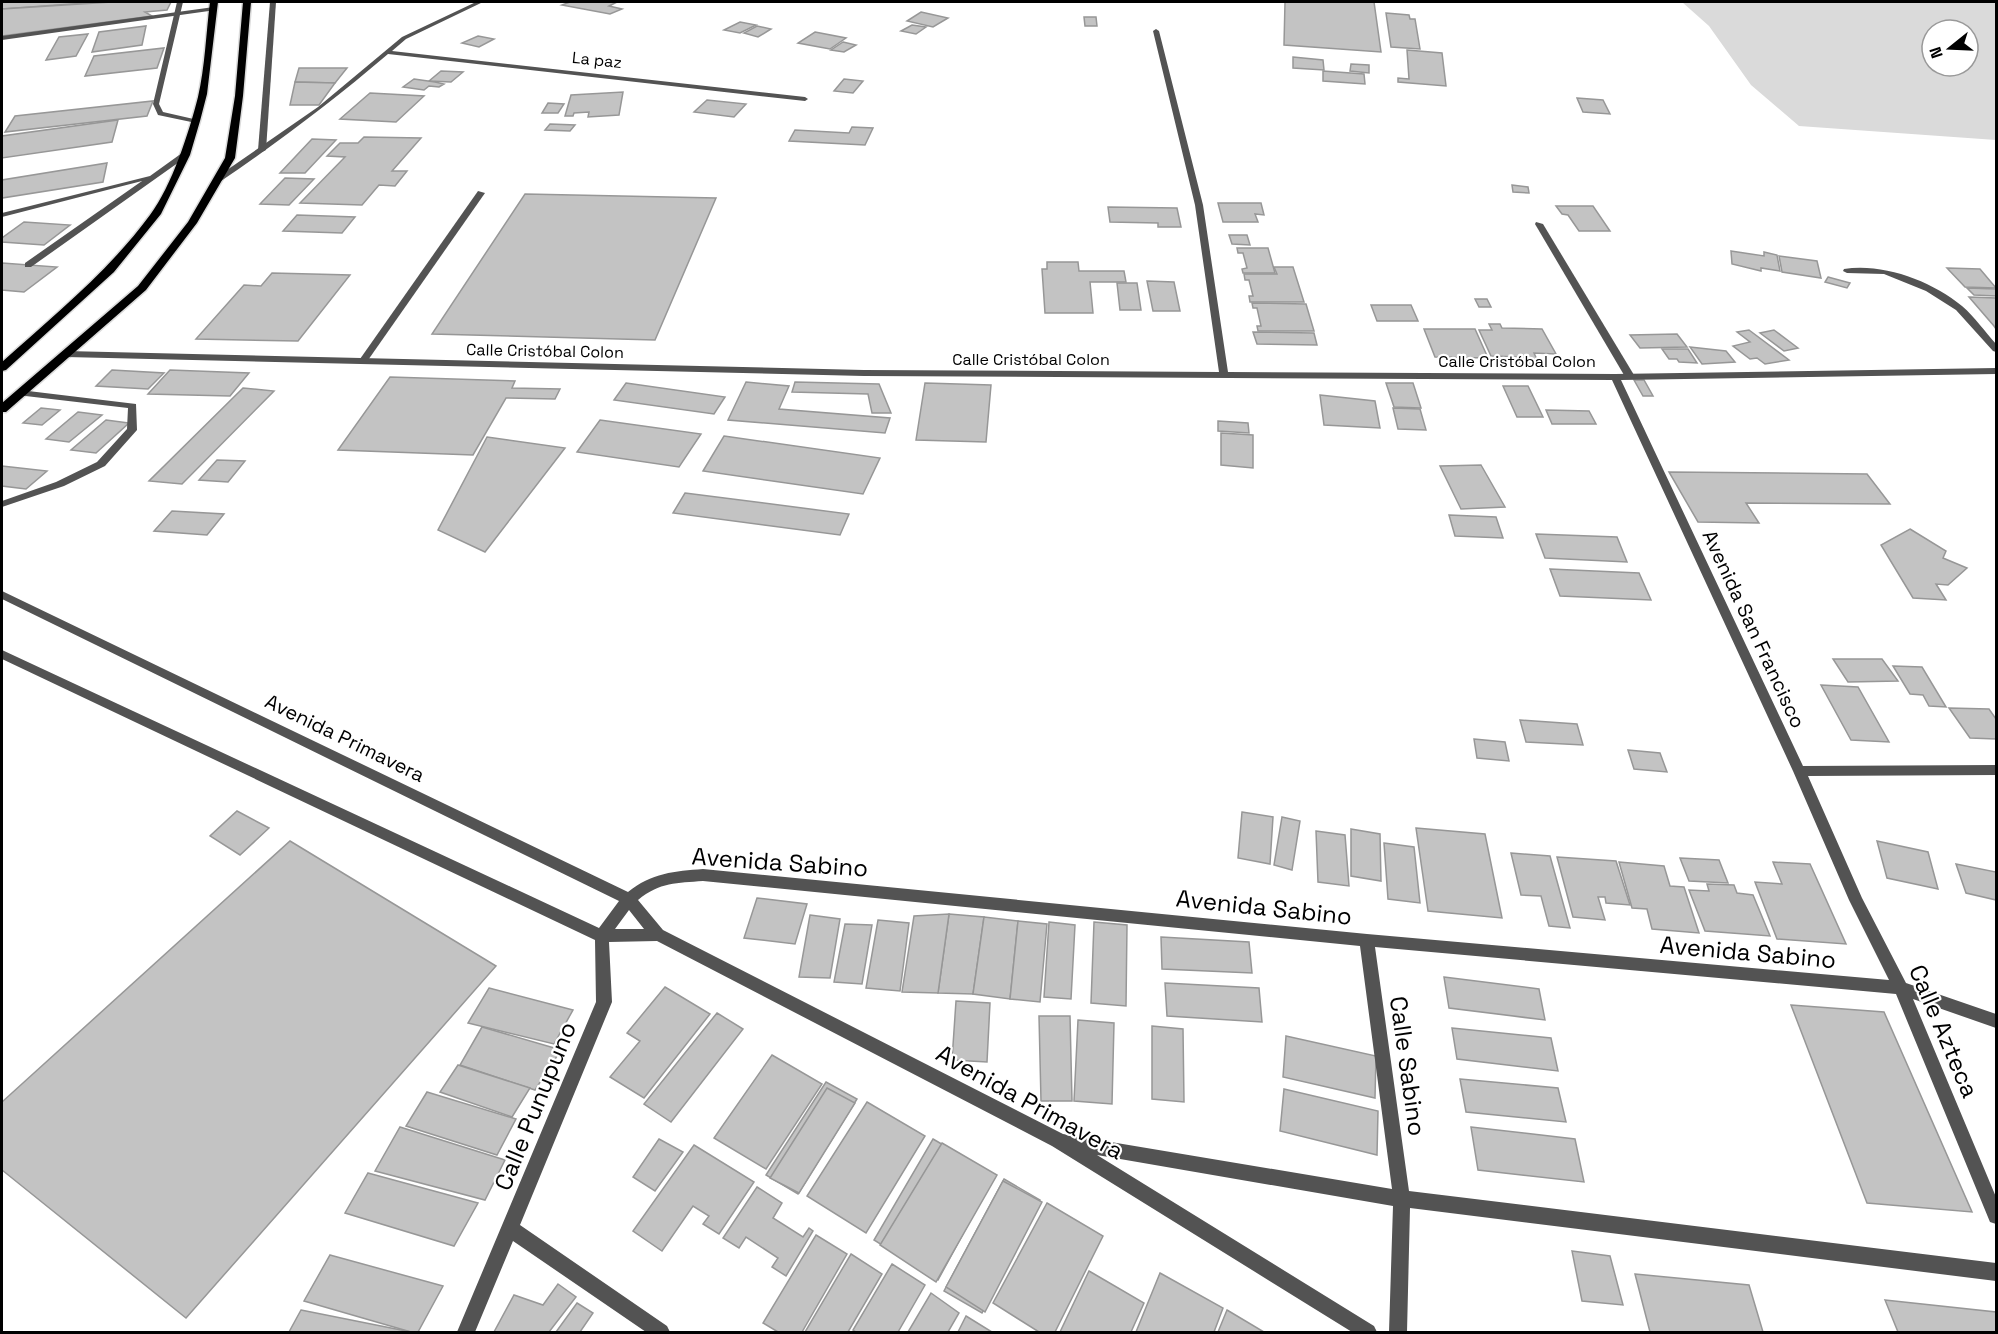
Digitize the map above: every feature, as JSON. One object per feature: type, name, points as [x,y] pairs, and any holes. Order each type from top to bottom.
[{"type":"main road","points":[[2,409],[142,288],[192,222],[230,158],[239,96],[247,2]]},
{"type":"main road","points":[[2,368],[110,270],[156,214],[185,155],[196,121],[203,94],[214,5]]},
{"type":"street","points":[[180,2],[156,104],[160,114],[196,121]]},
{"type":"street","points":[[262,150],[273,2]]},
{"type":"street","points":[[218,178],[262,150],[320,108],[404,38],[480,2]]},
{"type":"street","points":[[2,38],[178,14],[214,5]]},
{"type":"street","points":[[1156,31],[1199,205],[1224,374]]},
{"type":"street","name":"La paz","points":[[385,52],[805,99]]},
{"type":"street","points":[[28,265],[185,155]]},
{"type":"street","points":[[2,215],[154,176]]},
{"type":"street","points":[[363,361],[481,193]]},
{"type":"street","points":[[1539,224],[1629,375]]},
{"type":"street","points":[[1847,271],[1886,272],[1929,289],[1959,308],[1996,349]]},
{"type":"street","name":"Calle Cristóbal Colon","points":[[66,354],[864,374],[1615,376],[1996,371]]},
{"type":"street","name":"Avenida San Francisco","points":[[1615,376],[1799,771],[1856,900]]},
{"type":"street","points":[[2,504],[60,484],[101,464],[132,430],[134,406],[20,393]]},
{"type":"street","name":"Avenida Primavera","points":[[2,595],[629,898],[658,935],[1058,1140],[1368,1332]]},
{"type":"street","name":"Avenida Primavera","points":[[2,654],[602,936],[658,935]]},
{"type":"street","points":[[1799,771],[1996,770]]},
{"type":"street","name":"Avenida Sabino","points":[[629,898],[645,886],[666,878],[703,875],[1367,940],[1901,988],[1996,1021]]},
{"type":"street","points":[[602,936],[629,898]]},
{"type":"street","name":"Calle Azteca","points":[[1856,900],[1901,988],[1996,1216]]},
{"type":"street","name":"Calle Punupuno","points":[[466,1332],[604,1002],[602,936]]},
{"type":"street","name":"Calle Sabino","points":[[1367,940],[1402,1199],[1398,1332]]},
{"type":"street","points":[[1058,1140],[1402,1199],[1996,1272]]},
{"type":"street","points":[[511,1229],[661,1332]]},
{"type":"shaded area","points":[[1682,2],[1996,2],[1996,140],[1799,126],[1751,85],[1709,26]]},
{"type":"building","points":[[2,2],[99,2],[2,9]]},
{"type":"building","points":[[112,2],[171,2],[167,10],[145,12],[152,16],[2,36],[2,9]]},
{"type":"building","points":[[570,2],[617,2],[609,6],[622,9],[610,14],[562,5]]},
{"type":"building","points":[[1285,2],[1374,2],[1381,52],[1284,45]]},
{"type":"building","points":[[921,12],[948,18],[933,27],[907,21]]},
{"type":"building","points":[[1386,13],[1409,15],[1410,19],[1415,19],[1420,49],[1391,47]]},
{"type":"building","points":[[1084,17],[1096,17],[1097,26],[1085,26]]},
{"type":"building","points":[[740,22],[756,25],[740,33],[724,30]]},
{"type":"building","points":[[912,25],[926,27],[916,34],[901,31]]},
{"type":"building","points":[[146,26],[142,45],[92,52],[99,32]]},
{"type":"building","points":[[757,26],[771,29],[758,37],[744,33]]},
{"type":"building","points":[[815,32],[846,38],[830,49],[798,43]]},
{"type":"building","points":[[88,34],[76,56],[46,60],[59,37]]},
{"type":"building","points":[[478,36],[494,39],[479,47],[462,43]]},
{"type":"building","points":[[843,42],[856,45],[844,52],[831,50]]},
{"type":"building","points":[[164,48],[157,68],[85,76],[94,56]]},
{"type":"building","points":[[1407,50],[1442,53],[1446,86],[1398,82],[1398,78],[1409,79]]},
{"type":"building","points":[[1293,57],[1323,60],[1324,70],[1293,68]]},
{"type":"building","points":[[1351,64],[1369,65],[1369,73],[1350,71]]},
{"type":"building","points":[[299,68],[347,68],[335,83],[295,82]]},
{"type":"building","points":[[441,71],[463,72],[451,82],[429,81]]},
{"type":"building","points":[[1323,71],[1364,74],[1365,84],[1323,81]]},
{"type":"building","points":[[414,79],[444,84],[439,87],[429,86],[424,90],[403,87]]},
{"type":"building","points":[[844,79],[863,81],[853,93],[834,91]]},
{"type":"building","points":[[295,82],[335,83],[319,105],[290,105]]},
{"type":"building","points":[[623,92],[619,115],[588,117],[589,112],[565,116],[571,95]]},
{"type":"building","points":[[370,93],[424,96],[396,122],[340,119]]},
{"type":"building","points":[[1577,98],[1603,100],[1610,114],[1583,112]]},
{"type":"building","points":[[707,100],[746,104],[734,117],[694,112]]},
{"type":"building","points":[[153,101],[147,116],[5,132],[15,116]]},
{"type":"building","points":[[548,103],[564,104],[558,113],[542,113]]},
{"type":"building","points":[[118,120],[112,142],[2,158],[2,136]]},
{"type":"building","points":[[550,124],[575,125],[570,131],[545,130]]},
{"type":"building","points":[[852,127],[873,128],[865,145],[789,141],[795,130],[849,133]]},
{"type":"building","points":[[364,137],[421,138],[392,171],[407,171],[395,186],[379,185],[362,205],[300,203],[345,157],[327,156],[340,143],[358,143]]},
{"type":"building","points":[[312,139],[336,140],[305,173],[280,173]]},
{"type":"building","points":[[107,163],[103,182],[2,198],[2,180]]},
{"type":"building","points":[[285,178],[314,179],[289,205],[260,204]]},
{"type":"building","points":[[1512,185],[1528,187],[1529,193],[1513,192]]},
{"type":"building","points":[[525,194],[716,198],[655,340],[432,334]]},
{"type":"building","points":[[1218,203],[1261,203],[1264,215],[1255,214],[1258,222],[1223,222]]},
{"type":"building","points":[[1556,206],[1593,206],[1610,231],[1579,231],[1568,215],[1562,214]]},
{"type":"building","points":[[1108,207],[1177,208],[1181,227],[1158,227],[1158,223],[1110,222]]},
{"type":"building","points":[[297,215],[355,217],[342,233],[283,231]]},
{"type":"building","points":[[24,222],[70,225],[44,245],[2,242],[2,238]]},
{"type":"building","points":[[1229,235],[1247,235],[1250,245],[1232,244]]},
{"type":"building","points":[[1237,248],[1268,248],[1275,273],[1243,273],[1242,269],[1247,268],[1243,253],[1238,253]]},
{"type":"building","points":[[1731,251],[1764,256],[1764,252],[1777,255],[1780,271],[1761,268],[1761,271],[1732,264]]},
{"type":"building","points":[[1779,256],[1817,261],[1821,278],[1782,272]]},
{"type":"building","points":[[1047,262],[1078,262],[1079,271],[1124,271],[1126,282],[1090,282],[1093,313],[1045,313],[1042,269],[1047,269]]},
{"type":"building","points":[[2,263],[57,267],[24,292],[2,290]]},
{"type":"building","points":[[1274,267],[1293,267],[1304,302],[1250,302],[1249,296],[1253,296],[1249,280],[1245,280],[1244,274],[1277,274]]},
{"type":"building","points":[[1947,268],[1980,269],[1996,288],[1965,287]]},
{"type":"building","points":[[272,273],[350,275],[298,341],[196,339],[244,285],[261,286]]},
{"type":"building","points":[[1828,277],[1850,283],[1847,288],[1825,282]]},
{"type":"building","points":[[1147,281],[1174,282],[1180,311],[1153,311]]},
{"type":"building","points":[[1117,283],[1137,283],[1141,310],[1120,310]]},
{"type":"building","points":[[1967,288],[1996,289],[1996,296],[1974,295]]},
{"type":"building","points":[[1969,297],[1996,298],[1996,329],[1994,326]]},
{"type":"building","points":[[1475,299],[1487,299],[1491,307],[1479,307]]},
{"type":"building","points":[[1252,303],[1306,304],[1314,331],[1258,331],[1257,326],[1261,326],[1257,308],[1253,308]]},
{"type":"building","points":[[1371,305],[1411,305],[1418,321],[1377,321]]},
{"type":"building","points":[[1489,324],[1500,324],[1502,328],[1542,329],[1556,354],[1534,353],[1539,364],[1520,364],[1517,357],[1491,356],[1479,330],[1492,330]]},
{"type":"building","points":[[1424,329],[1475,329],[1488,358],[1435,357]]},
{"type":"building","points":[[1749,330],[1789,360],[1765,364],[1757,358],[1750,359],[1733,346],[1750,342],[1737,332]]},
{"type":"building","points":[[1774,330],[1798,348],[1784,351],[1760,333]]},
{"type":"building","points":[[1253,332],[1314,333],[1317,345],[1257,344]]},
{"type":"building","points":[[1677,334],[1687,347],[1640,348],[1630,335]]},
{"type":"building","points":[[1690,347],[1726,351],[1735,362],[1702,364]]},
{"type":"building","points":[[1662,349],[1688,349],[1697,363],[1669,359]]},
{"type":"building","points":[[112,370],[164,373],[148,389],[96,386]]},
{"type":"building","points":[[170,370],[249,373],[230,396],[148,394]]},
{"type":"building","points":[[390,377],[515,381],[512,388],[560,389],[555,399],[506,398],[473,455],[338,450]]},
{"type":"building","points":[[1634,380],[1644,380],[1653,396],[1643,396]]},
{"type":"building","points":[[746,382],[789,386],[779,409],[890,418],[885,433],[728,420]]},
{"type":"building","points":[[795,382],[879,384],[891,413],[872,413],[868,394],[792,392]]},
{"type":"building","points":[[626,383],[725,397],[714,414],[614,400]]},
{"type":"building","points":[[925,383],[991,385],[986,442],[916,440]]},
{"type":"building","points":[[1386,383],[1413,383],[1421,408],[1394,407]]},
{"type":"building","points":[[1503,386],[1528,386],[1543,417],[1517,417]]},
{"type":"building","points":[[243,388],[274,391],[182,484],[149,481]]},
{"type":"building","points":[[1320,395],[1375,401],[1380,428],[1324,425]]},
{"type":"building","points":[[41,408],[60,410],[42,425],[23,423]]},
{"type":"building","points":[[1393,408],[1420,409],[1426,430],[1398,429]]},
{"type":"building","points":[[1546,410],[1589,411],[1596,424],[1552,424]]},
{"type":"building","points":[[78,412],[102,415],[69,442],[46,439]]},
{"type":"building","points":[[106,420],[129,423],[96,453],[71,450]]},
{"type":"building","points":[[600,420],[701,434],[679,467],[577,452]]},
{"type":"building","points":[[1218,421],[1248,423],[1249,433],[1218,431]]},
{"type":"building","points":[[1221,433],[1253,435],[1253,468],[1221,465]]},
{"type":"building","points":[[724,436],[880,458],[863,494],[703,471]]},
{"type":"building","points":[[487,437],[565,448],[485,552],[438,530]]},
{"type":"building","points":[[217,460],[245,461],[228,482],[199,480]]},
{"type":"building","points":[[1481,465],[1505,507],[1461,509],[1440,466]]},
{"type":"building","points":[[2,466],[47,471],[26,489],[2,486]]},
{"type":"building","points":[[1669,472],[1867,474],[1890,504],[1746,503],[1759,523],[1698,522]]},
{"type":"building","points":[[685,493],[849,514],[840,535],[673,513]]},
{"type":"building","points":[[172,511],[224,514],[207,535],[154,531]]},
{"type":"building","points":[[1449,515],[1496,517],[1503,538],[1455,536]]},
{"type":"building","points":[[1910,529],[1946,551],[1943,558],[1967,568],[1948,585],[1936,584],[1946,600],[1913,598],[1881,545]]},
{"type":"building","points":[[1536,534],[1617,537],[1627,562],[1545,558]]},
{"type":"building","points":[[1550,569],[1639,573],[1651,600],[1560,596]]},
{"type":"building","points":[[1833,659],[1882,659],[1898,681],[1848,682]]},
{"type":"building","points":[[1893,666],[1922,667],[1946,707],[1929,706],[1923,695],[1910,694]]},
{"type":"building","points":[[1821,685],[1858,687],[1889,742],[1851,740]]},
{"type":"building","points":[[1949,708],[1989,709],[1996,719],[1996,739],[1970,738]]},
{"type":"building","points":[[1520,720],[1577,724],[1583,745],[1526,742]]},
{"type":"building","points":[[1474,739],[1505,742],[1509,761],[1477,758]]},
{"type":"building","points":[[1628,750],[1660,753],[1667,772],[1634,769]]},
{"type":"building","points":[[237,811],[269,828],[240,855],[210,836]]},
{"type":"building","points":[[1242,812],[1273,817],[1270,864],[1238,858]]},
{"type":"building","points":[[1282,817],[1300,821],[1292,870],[1274,865]]},
{"type":"building","points":[[1416,828],[1485,834],[1502,918],[1428,911]]},
{"type":"building","points":[[1351,829],[1380,834],[1381,881],[1351,876]]},
{"type":"building","points":[[1316,831],[1345,835],[1349,886],[1318,882]]},
{"type":"building","points":[[290,841],[496,966],[186,1318],[2,1170],[2,1102]]},
{"type":"building","points":[[1877,841],[1928,852],[1938,889],[1887,878]]},
{"type":"building","points":[[1384,843],[1414,847],[1420,903],[1388,899]]},
{"type":"building","points":[[1511,853],[1550,856],[1570,928],[1549,926],[1541,896],[1521,895]]},
{"type":"building","points":[[1557,857],[1616,861],[1630,905],[1606,903],[1605,897],[1598,897],[1605,920],[1573,917]]},
{"type":"building","points":[[1680,858],[1719,860],[1728,883],[1689,881]]},
{"type":"building","points":[[1619,862],[1664,866],[1670,886],[1684,887],[1699,933],[1652,929],[1647,909],[1632,908]]},
{"type":"building","points":[[1773,862],[1810,864],[1846,944],[1777,939],[1755,882],[1782,884]]},
{"type":"building","points":[[1956,864],[1996,872],[1996,900],[1966,893]]},
{"type":"building","points":[[1707,884],[1734,885],[1737,893],[1753,895],[1770,936],[1705,931],[1689,890],[1709,891]]},
{"type":"building","points":[[757,898],[807,904],[795,944],[744,938]]},
{"type":"building","points":[[949,914],[984,917],[973,994],[938,993]]},
{"type":"building","points":[[949,914],[938,993],[902,992],[914,916]]},
{"type":"building","points":[[810,915],[840,919],[830,978],[799,977]]},
{"type":"building","points":[[984,917],[1018,921],[1010,999],[973,994]]},
{"type":"building","points":[[878,920],[909,923],[900,991],[866,988]]},
{"type":"building","points":[[1018,921],[1047,924],[1040,1002],[1010,999]]},
{"type":"building","points":[[1049,922],[1075,925],[1071,999],[1044,997]]},
{"type":"building","points":[[1094,922],[1127,925],[1126,1006],[1091,1003]]},
{"type":"building","points":[[845,924],[872,925],[862,984],[834,982]]},
{"type":"building","points":[[1161,937],[1249,942],[1252,973],[1162,969]]},
{"type":"building","points":[[1444,977],[1539,989],[1545,1020],[1449,1008]]},
{"type":"building","points":[[1165,983],[1259,988],[1262,1022],[1167,1016]]},
{"type":"building","points":[[665,987],[710,1014],[644,1098],[610,1077],[640,1041],[627,1033]]},
{"type":"building","points":[[489,988],[573,1010],[554,1044],[468,1023]]},
{"type":"building","points":[[956,1001],[990,1003],[987,1062],[952,1060]]},
{"type":"building","points":[[1791,1005],[1884,1012],[1972,1212],[1867,1203]]},
{"type":"building","points":[[717,1013],[743,1029],[671,1122],[644,1104]]},
{"type":"building","points":[[1039,1016],[1070,1016],[1072,1101],[1041,1101]]},
{"type":"building","points":[[1078,1020],[1114,1023],[1112,1104],[1074,1101]]},
{"type":"building","points":[[1152,1026],[1183,1029],[1184,1102],[1152,1099]]},
{"type":"building","points":[[482,1027],[561,1050],[535,1090],[460,1065]]},
{"type":"building","points":[[1452,1028],[1551,1038],[1558,1071],[1457,1059]]},
{"type":"building","points":[[1286,1036],[1376,1056],[1375,1098],[1283,1077]]},
{"type":"building","points":[[772,1055],[822,1084],[766,1169],[714,1138]]},
{"type":"building","points":[[458,1065],[530,1088],[512,1117],[440,1092]]},
{"type":"building","points":[[1460,1079],[1558,1088],[1566,1122],[1466,1112]]},
{"type":"building","points":[[826,1082],[857,1099],[798,1194],[766,1175]]},
{"type":"building","points":[[827,1088],[855,1103],[799,1193],[770,1178]]},
{"type":"building","points":[[1284,1089],[1378,1111],[1377,1155],[1280,1131]]},
{"type":"building","points":[[427,1092],[516,1119],[497,1155],[406,1126]]},
{"type":"building","points":[[867,1102],[925,1136],[866,1233],[807,1196]]},
{"type":"building","points":[[400,1127],[505,1160],[485,1200],[375,1171]]},
{"type":"building","points":[[1471,1127],[1575,1139],[1584,1182],[1478,1170]]},
{"type":"building","points":[[659,1139],[683,1152],[655,1191],[633,1177]]},
{"type":"building","points":[[933,1139],[995,1175],[938,1280],[874,1240]]},
{"type":"building","points":[[942,1143],[997,1175],[936,1282],[880,1245]]},
{"type":"building","points":[[694,1145],[754,1182],[719,1234],[703,1224],[709,1216],[693,1206],[662,1251],[633,1231]]},
{"type":"building","points":[[368,1173],[478,1203],[454,1246],[345,1213]]},
{"type":"building","points":[[1004,1179],[1040,1200],[982,1313],[944,1291]]},
{"type":"building","points":[[1003,1181],[1042,1202],[985,1312],[946,1287]]},
{"type":"building","points":[[757,1187],[782,1203],[773,1218],[803,1237],[809,1228],[813,1231],[786,1276],[772,1267],[778,1258],[746,1237],[739,1248],[723,1238]]},
{"type":"building","points":[[1047,1203],[1103,1236],[1055,1332],[1039,1332],[993,1303]]},
{"type":"building","points":[[816,1235],[847,1254],[802,1332],[778,1332],[763,1323]]},
{"type":"building","points":[[1572,1251],[1610,1256],[1623,1305],[1582,1301]]},
{"type":"building","points":[[851,1254],[882,1274],[848,1332],[805,1332]]},
{"type":"building","points":[[330,1255],[443,1286],[418,1332],[411,1332],[304,1301]]},
{"type":"building","points":[[892,1264],[925,1285],[898,1332],[856,1332],[853,1330]]},
{"type":"building","points":[[1089,1271],[1144,1303],[1131,1332],[1060,1332]]},
{"type":"building","points":[[1160,1273],[1223,1308],[1214,1332],[1136,1332]]},
{"type":"building","points":[[1635,1274],[1749,1285],[1763,1332],[1650,1332]]},
{"type":"building","points":[[558,1284],[576,1297],[549,1332],[494,1332],[514,1295],[543,1305]]},
{"type":"building","points":[[931,1293],[959,1313],[948,1332],[908,1332]]},
{"type":"building","points":[[1885,1300],[1996,1312],[1996,1332],[1898,1332]]},
{"type":"building","points":[[577,1303],[593,1313],[580,1332],[556,1332]]},
{"type":"building","points":[[301,1310],[411,1332],[289,1332]]},
{"type":"building","points":[[1227,1310],[1264,1332],[1218,1332]]},
{"type":"building","points":[[966,1316],[992,1332],[958,1332]]}]
